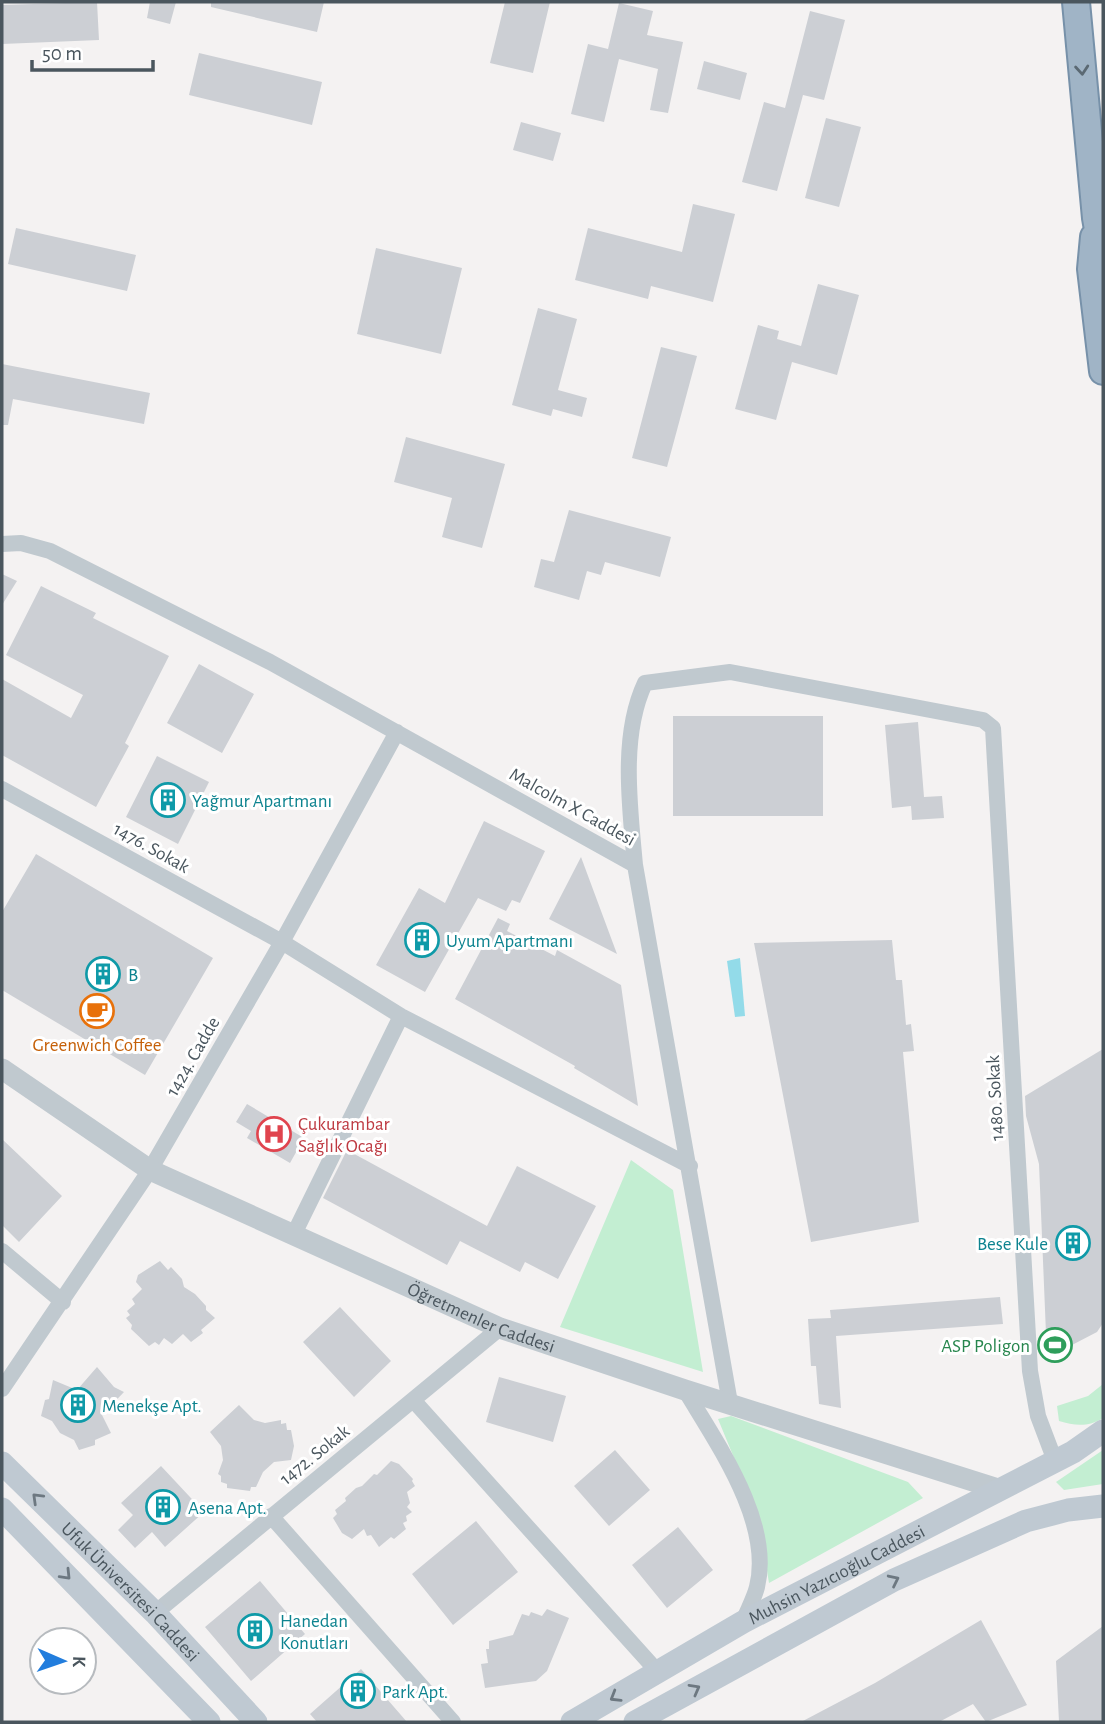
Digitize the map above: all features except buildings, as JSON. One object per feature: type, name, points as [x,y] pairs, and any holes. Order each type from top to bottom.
[{"type":"highway","points":[[1076,2],[1096,218],[1103,258]]},
{"type":"highway","points":[[1096,218],[1091,269],[1103,371]]},
{"type":"main road","name":"Muhsin Yazıcıoğlu Caddesi","points":[[572,1722],[743,1622],[1073,1452],[1103,1431]]},
{"type":"main road","name":"Ufuk Üniversitesi Caddesi","points":[[2,1464],[155,1613],[256,1722]]},
{"type":"main road","name":"Muhsin Yazıcıoğlu Caddesi","points":[[635,1722],[894,1580],[1026,1521],[1068,1510],[1103,1506]]},
{"type":"main road","name":"Ufuk Üniversitesi Caddesi","points":[[2,1509],[209,1722]]},
{"type":"street","name":"Malcolm X Caddesi","points":[[2,544],[21,543],[50,551],[270,663],[635,865],[730,1403]]},
{"type":"street","name":"1480. Sokak","points":[[635,865],[629,798],[632,722],[636,702],[645,683],[730,672],[983,720],[993,728],[1030,1371],[1038,1416],[1055,1461]]},
{"type":"street","name":"1424. Cadde","points":[[2,1389],[150,1170],[282,942],[397,732]]},
{"type":"street","name":"1476. Sokak","points":[[2,789],[282,942],[401,1016],[690,1166]]},
{"type":"street","points":[[293,1236],[401,1016]]},
{"type":"street","name":"Öğretmenler Caddesi","points":[[2,1069],[150,1170],[500,1328],[998,1489]]},
{"type":"street","points":[[2,1251],[63,1301]]},
{"type":"street","name":"1472. Sokak","points":[[155,1613],[500,1328]]},
{"type":"street","points":[[685,1390],[733,1476],[750,1511],[758,1540],[757,1587],[743,1622]]},
{"type":"street","points":[[414,1401],[657,1671]]},
{"type":"street","points":[[271,1516],[453,1722]]},
{"type":"green space","points":[[631,1160],[673,1190],[703,1372],[560,1327]]},
{"type":"green space","points":[[1103,1384],[1103,1418],[1082,1425],[1059,1421],[1057,1406],[1088,1396]]},
{"type":"green space","points":[[731,1416],[908,1482],[923,1498],[769,1583],[758,1516],[718,1419]]},
{"type":"green space","points":[[1103,1450],[1103,1484],[1064,1490],[1056,1482]]},
{"type":"water","points":[[740,958],[745,1016],[735,1017],[727,961]]},
{"type":"place","name":"Yağmur Apartmanı","points":[[168,800]]},
{"type":"place","name":"Uyum Apartmanı","points":[[422,940]]},
{"type":"place","name":"B","points":[[103,974]]},
{"type":"place","name":"Greenwich Coffee","points":[[97,1011]]},
{"type":"place","name":"Çukurambar Sağlık Ocağı","points":[[274,1134]]},
{"type":"place","name":"Bese Kule","points":[[1073,1243]]},
{"type":"place","name":"ASP Poligon","points":[[1055,1345]]},
{"type":"place","name":"Menekşe Apt.","points":[[78,1405]]},
{"type":"place","name":"Asena Apt.","points":[[163,1507]]},
{"type":"place","name":"Hanedan Konutları","points":[[255,1631]]},
{"type":"place","name":"Park Apt.","points":[[358,1691]]}]
